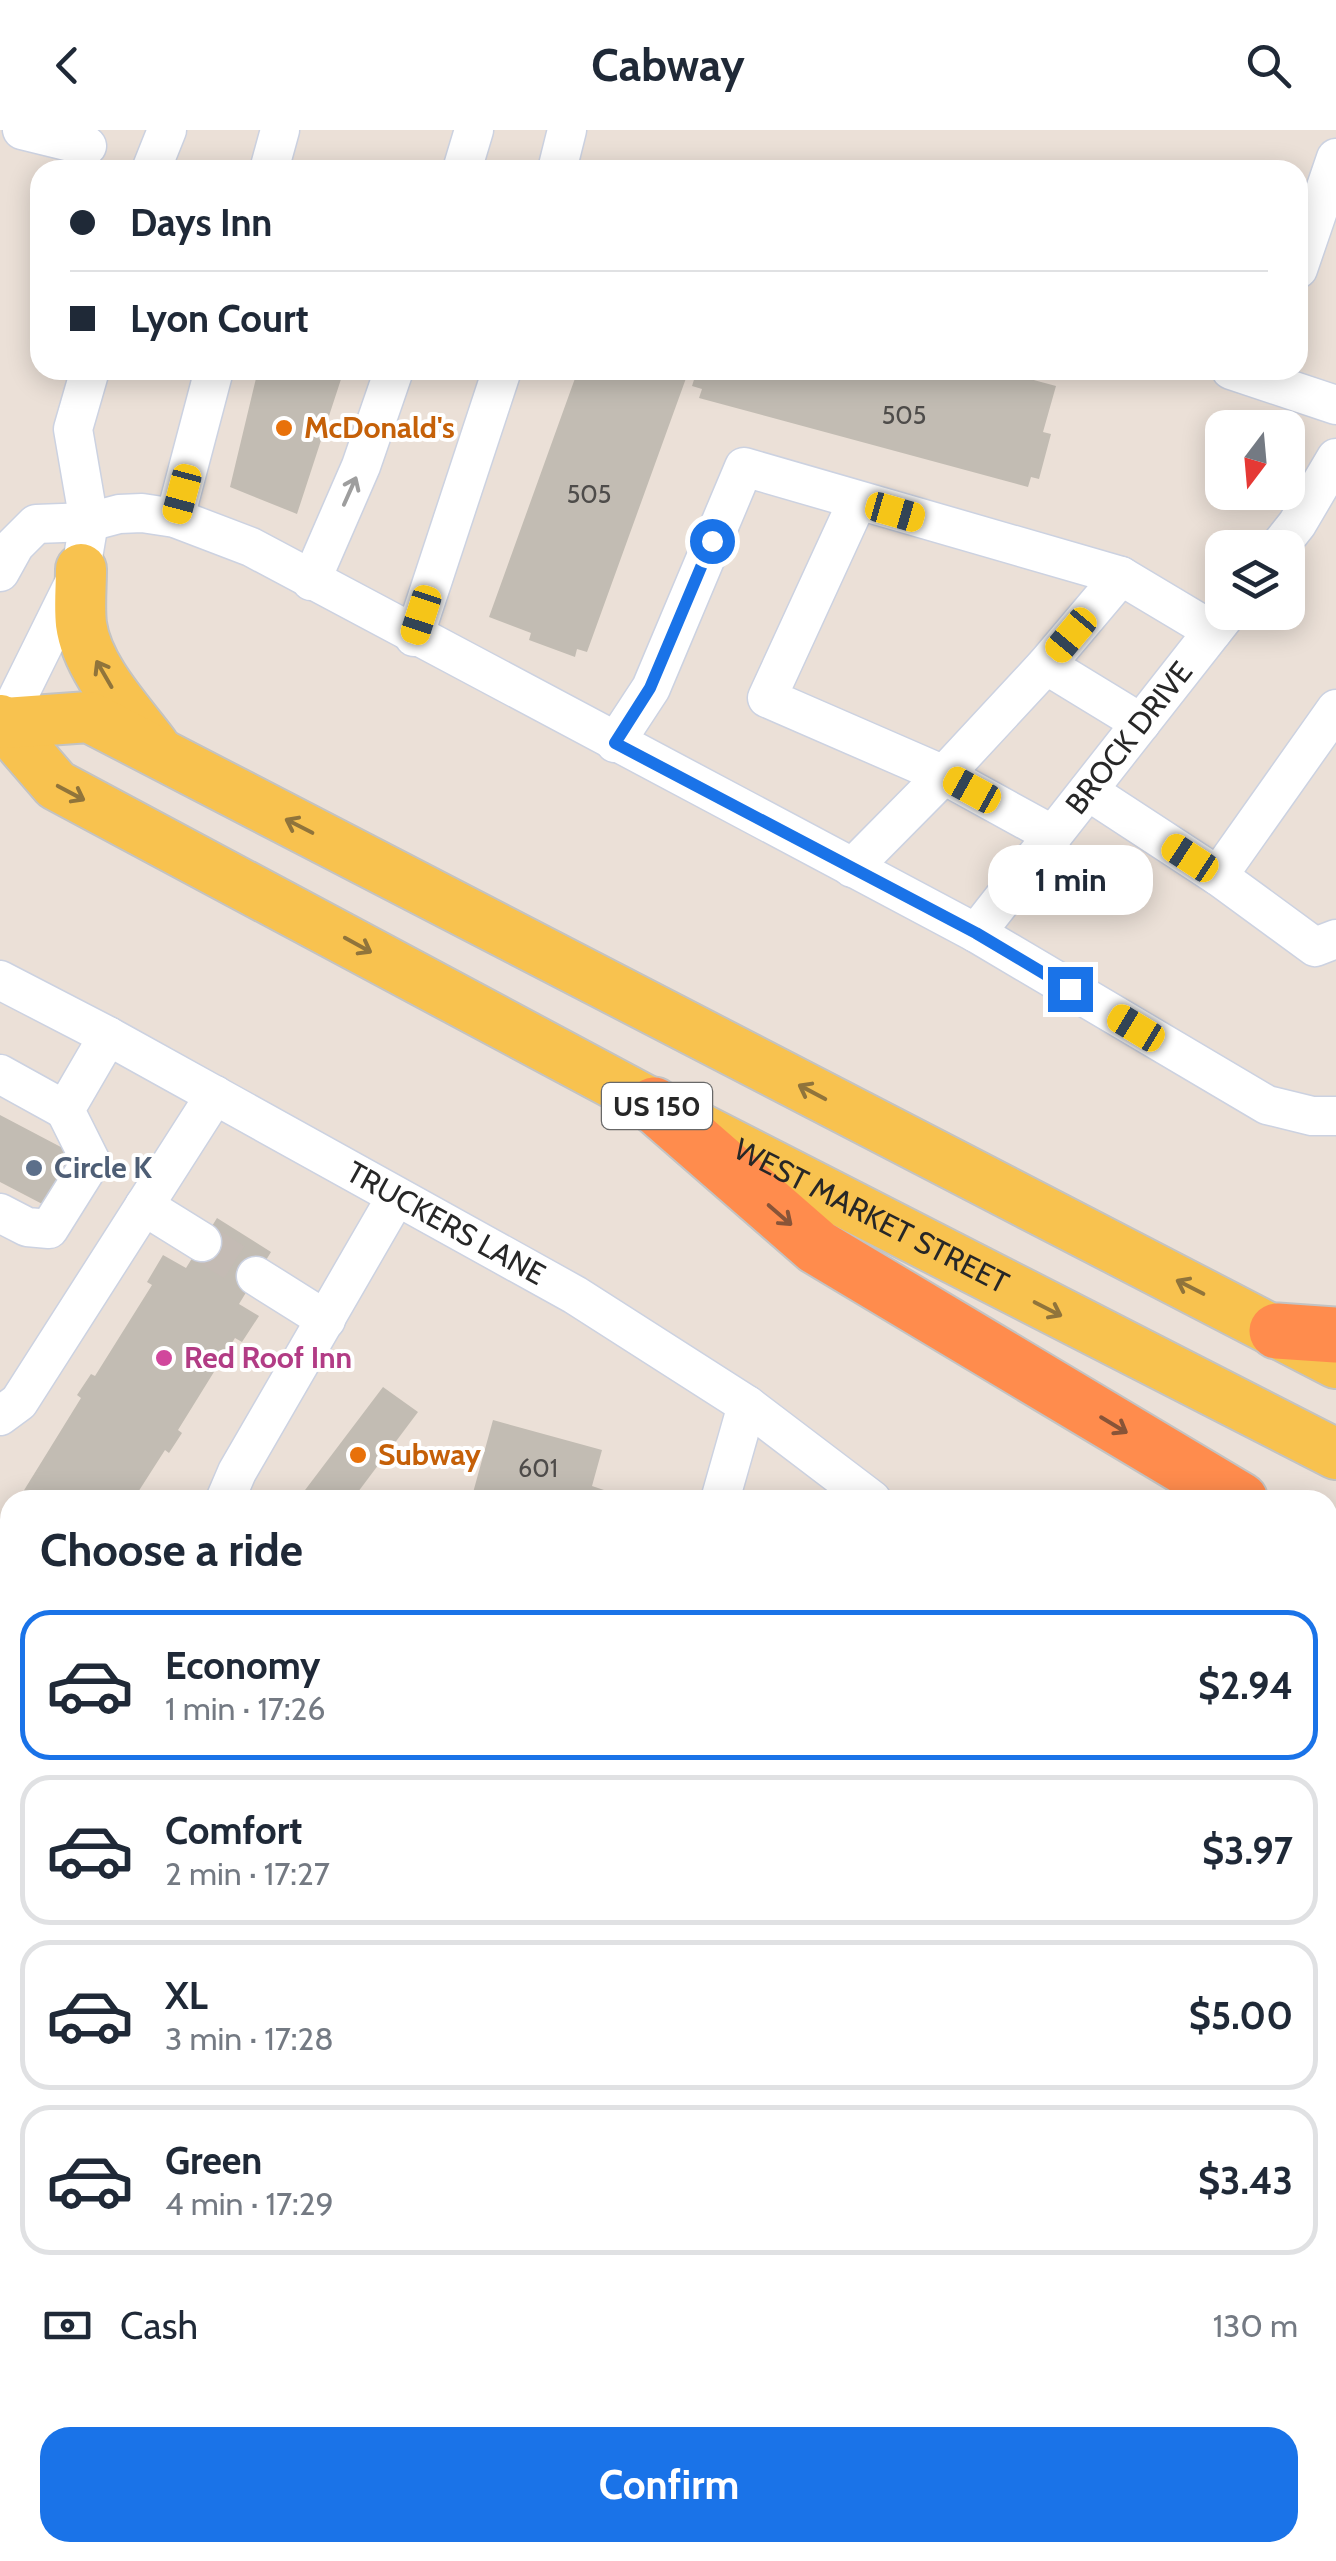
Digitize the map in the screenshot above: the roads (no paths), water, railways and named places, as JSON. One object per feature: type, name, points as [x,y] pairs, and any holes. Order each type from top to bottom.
[{"type":"highway","points":[[654,1105],[817,1247],[1223,1490]]},
{"type":"highway","points":[[1277,1331],[1336,1335]]},
{"type":"main road","points":[[85,545],[81,627],[109,684],[160,754]]},
{"type":"main road","name":"US 150","points":[[2,725],[90,717],[1336,1363]]},
{"type":"main road","name":"WEST MARKET STREET","points":[[2,725],[56,785],[654,1105],[1336,1454]]},
{"type":"street","points":[[22,130],[87,146]]},
{"type":"street","points":[[155,160],[167,130]]},
{"type":"street","points":[[272,160],[280,130]]},
{"type":"street","points":[[465,160],[474,130]]},
{"type":"street","points":[[560,160],[567,130]]},
{"type":"street","points":[[1308,240],[1336,158]]},
{"type":"street","points":[[85,545],[72,429],[87,380]]},
{"type":"street","points":[[175,518],[211,380]]},
{"type":"street","points":[[311,581],[361,466],[391,380]]},
{"type":"street","points":[[414,637],[499,380]]},
{"type":"street","points":[[1270,380],[1336,405]]},
{"type":"street","points":[[1292,530],[1336,458]]},
{"type":"street","points":[[615,743],[650,688],[744,468],[1121,576],[1205,615]]},
{"type":"street","points":[[857,502],[767,698],[944,774],[1053,834]]},
{"type":"street","points":[[2,725],[85,545],[119,514],[175,518],[250,548],[976,933],[1266,1106],[1312,1116],[1336,1116]]},
{"type":"street","points":[[0,572],[15,545],[36,524],[85,545]]},
{"type":"street","points":[[852,868],[1046,665],[1121,576]]},
{"type":"street","name":"BROCK DRIVE","points":[[976,933],[1214,630]]},
{"type":"street","points":[[1046,665],[1141,723]]},
{"type":"street","points":[[1218,876],[1336,709]]},
{"type":"street","points":[[1088,791],[1218,876],[1315,947],[1336,939]]},
{"type":"street","name":"TRUCKERS LANE","points":[[0,980],[575,1295],[747,1406],[859,1490]]},
{"type":"street","points":[[64,1110],[108,1036]]},
{"type":"street","points":[[0,1074],[64,1110],[91,1162],[49,1229],[27,1227],[0,1213]]},
{"type":"street","points":[[0,1416],[19,1402],[216,1095]]},
{"type":"street","points":[[229,1490],[396,1197]]},
{"type":"street","points":[[144,1206],[202,1242]]},
{"type":"street","points":[[256,1276],[326,1320]]},
{"type":"street","points":[[723,1490],[747,1406]]},
{"type":"tunnel","points":[[202,1242],[256,1276]]},
{"type":"place","name":"McDonald's","points":[[284,428]]},
{"type":"place","name":"Circle K","points":[[34,1168]]},
{"type":"place","name":"Red Roof Inn","points":[[164,1358]]},
{"type":"place","name":"Subway","points":[[358,1455]]}]
